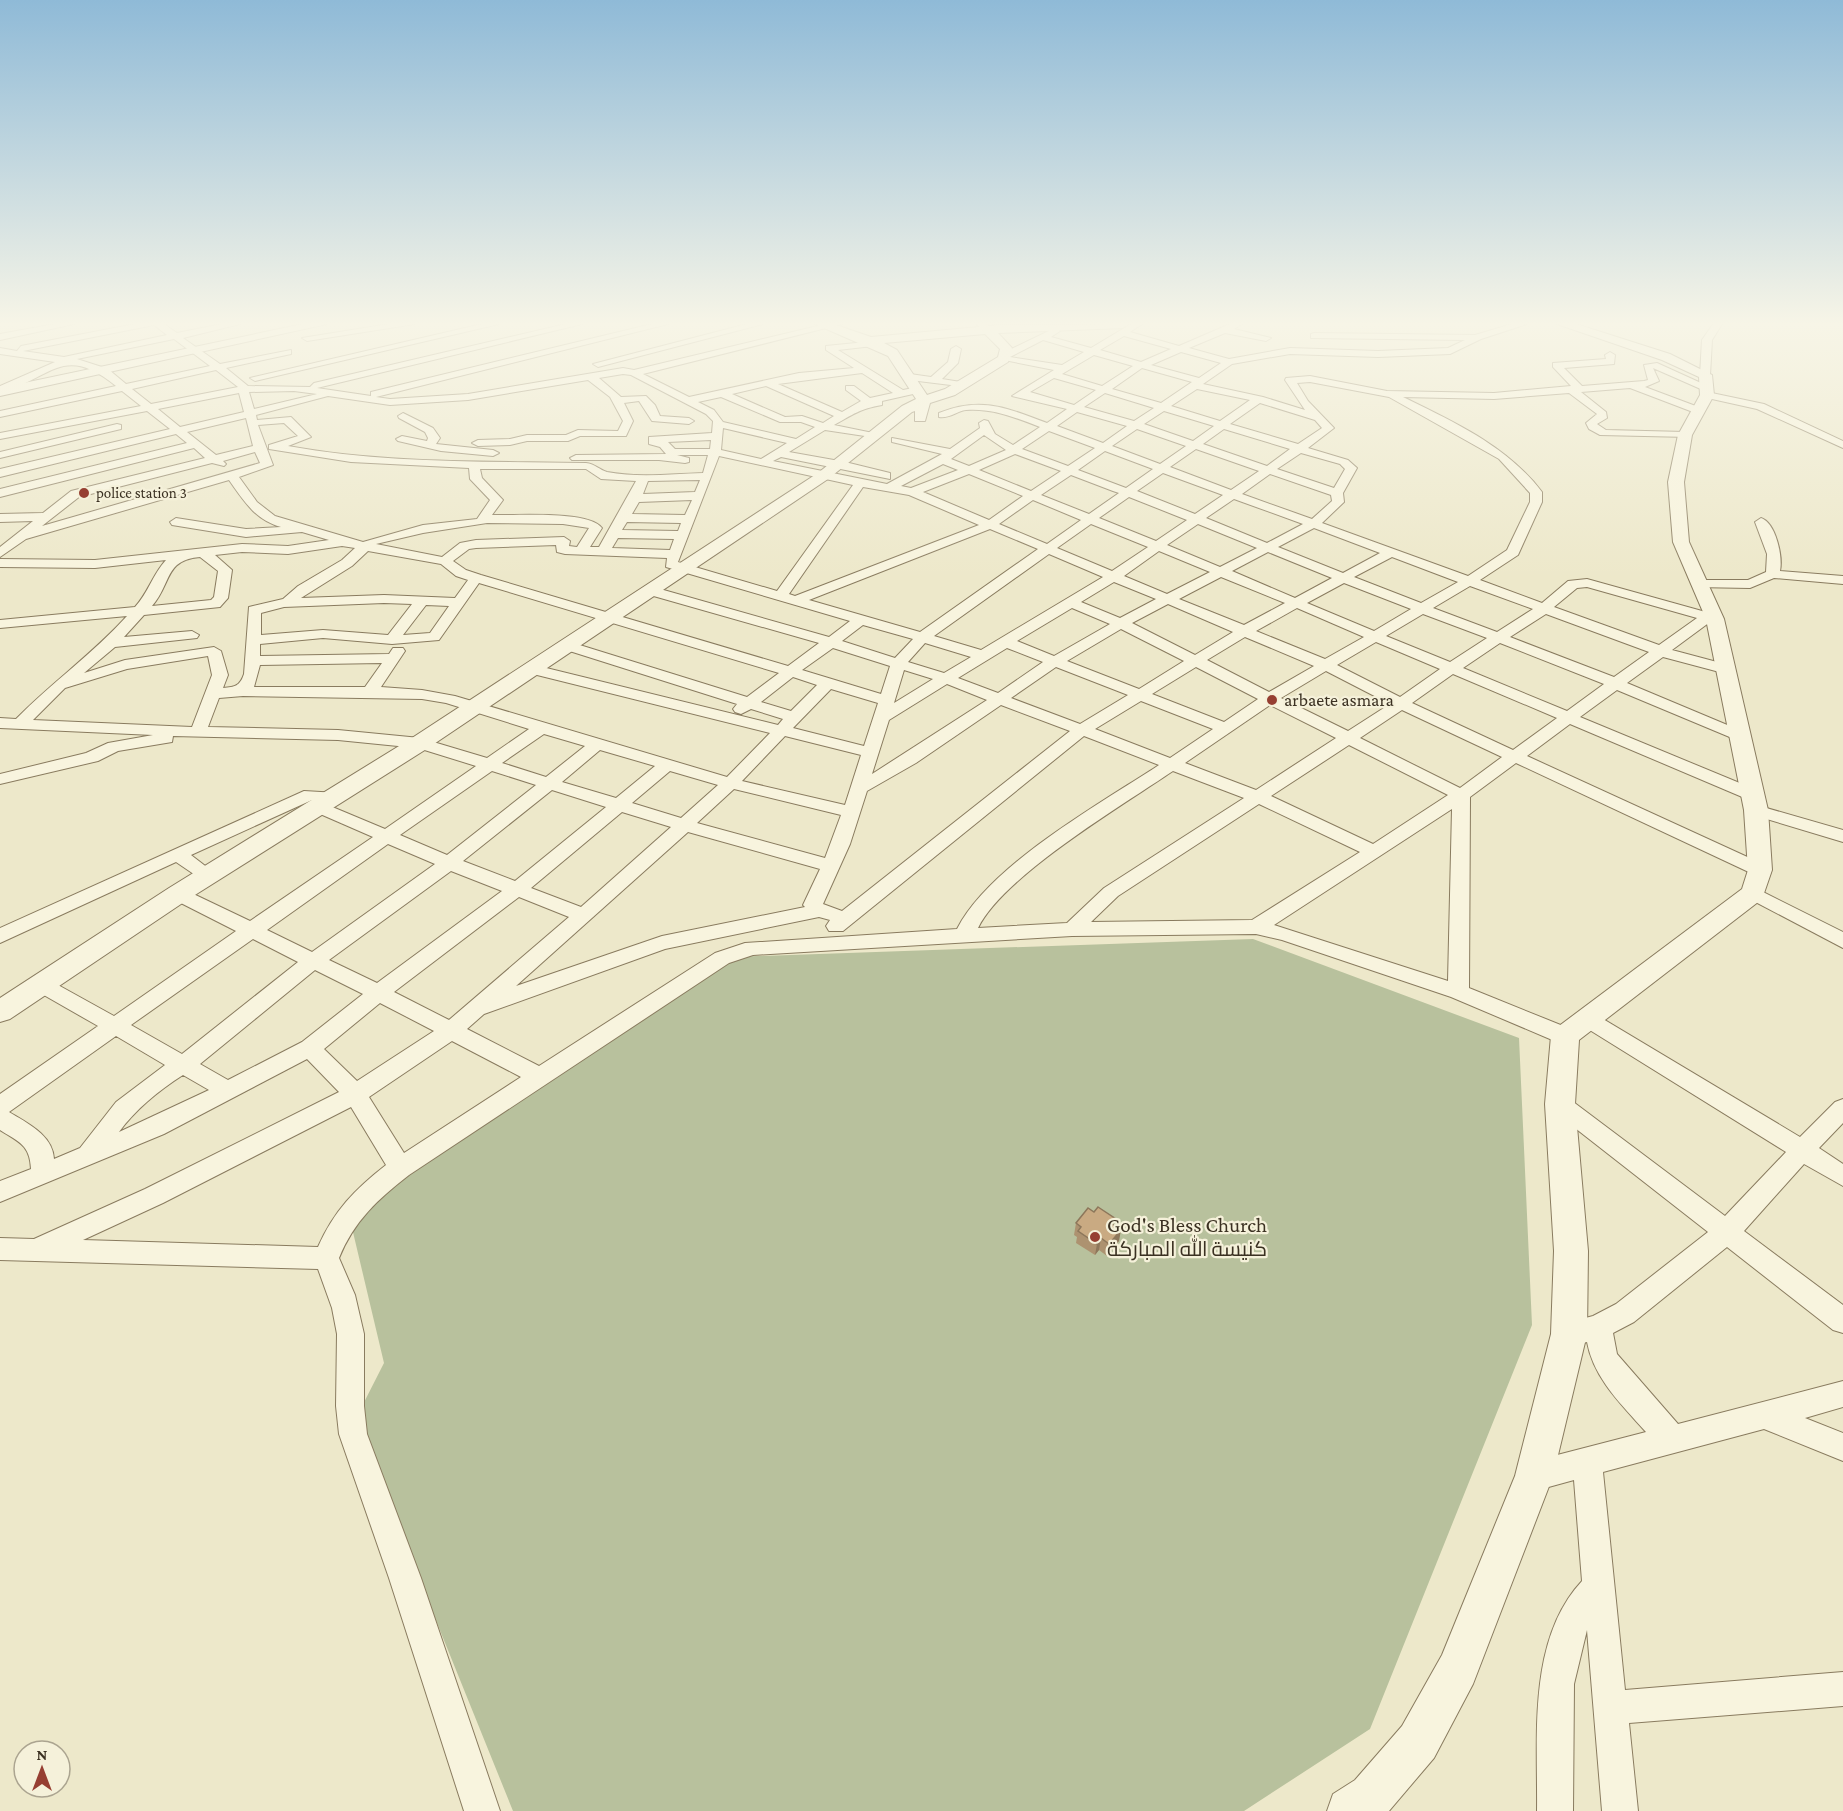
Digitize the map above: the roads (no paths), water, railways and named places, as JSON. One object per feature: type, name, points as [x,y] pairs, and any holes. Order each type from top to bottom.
[{"type":"street","points":[[0,414],[26,409]]},
{"type":"street","points":[[0,436],[145,409]]},
{"type":"street","points":[[148,409],[154,419],[178,430],[230,473],[261,513],[286,524],[333,536],[342,542]]},
{"type":"street","points":[[248,409],[259,449],[267,465]]},
{"type":"street","points":[[0,473],[178,430],[250,418],[283,409]]},
{"type":"street","points":[[402,439],[432,446],[474,447],[527,438],[568,438],[578,433],[622,434],[627,421],[622,409]]},
{"type":"street","points":[[651,409],[661,420],[689,420]]},
{"type":"street","points":[[627,421],[659,409]]},
{"type":"street","points":[[691,437],[690,412],[697,409]]},
{"type":"street","points":[[679,561],[681,535],[715,455],[719,424],[714,415],[703,409]]},
{"type":"street","points":[[754,409],[786,421],[802,419],[825,427],[874,436]]},
{"type":"street","points":[[826,409],[843,416]]},
{"type":"street","points":[[762,463],[857,409]]},
{"type":"street","points":[[835,469],[903,409]]},
{"type":"street","points":[[0,1012],[178,894],[420,743],[648,590],[679,561],[835,469],[896,440],[916,423],[917,409]]},
{"type":"street","points":[[935,409],[943,415],[977,423],[993,438],[1014,450],[1200,518],[1423,609],[1619,682],[1738,735]]},
{"type":"street","points":[[943,415],[959,409]]},
{"type":"street","points":[[909,486],[945,456],[977,423],[997,409]]},
{"type":"street","points":[[1007,409],[1048,427],[1663,652],[1727,669]]},
{"type":"street","points":[[273,447],[305,454],[422,465],[474,466],[533,461],[715,455],[762,463],[835,469],[860,483],[888,488],[909,486],[972,471],[1014,450],[1075,409]]},
{"type":"street","points":[[1082,409],[1135,424],[1337,493]]},
{"type":"street","points":[[787,599],[989,525],[1036,496],[1157,409]]},
{"type":"street","points":[[858,789],[910,759],[1055,661],[1266,546],[1315,523],[1336,506],[1337,493],[1350,465],[1169,409]]},
{"type":"street","points":[[819,911],[813,905],[841,844],[882,717],[885,700],[899,663],[922,639],[1131,493],[1246,409]]},
{"type":"street","points":[[1290,409],[1320,418]]},
{"type":"street","points":[[882,717],[1008,643],[1114,576],[1200,518],[1266,469],[1329,428],[1311,409]]},
{"type":"street","points":[[964,935],[982,905],[1029,862],[1270,698],[1423,609],[1513,552],[1536,502],[1536,492],[1503,457],[1443,421],[1417,409]]},
{"type":"street","points":[[1597,409],[1603,416],[1591,423],[1593,427],[1604,433],[1685,435]]},
{"type":"street","points":[[1693,409],[1697,410],[1685,435],[1676,482],[1681,542],[1699,584],[1727,669],[1738,735],[1754,802],[1757,882]]},
{"type":"street","points":[[1765,409],[1843,445]]},
{"type":"street","points":[[403,416],[431,432],[434,440],[432,446]]},
{"type":"street","points":[[0,478],[18,490],[75,494],[273,447],[305,437],[287,419],[250,418]]},
{"type":"street","points":[[574,422],[605,425],[598,434]]},
{"type":"street","points":[[719,424],[796,442]]},
{"type":"street","points":[[0,455],[126,425]]},
{"type":"street","points":[[474,447],[490,427]]},
{"type":"street","points":[[672,455],[664,444],[652,440],[717,436]]},
{"type":"street","points":[[896,440],[945,456],[972,471],[1295,602],[1568,717],[1754,802],[1843,836]]},
{"type":"street","points":[[0,493],[194,445]]},
{"type":"street","points":[[381,460],[432,446]]},
{"type":"street","points":[[474,447],[533,461],[589,466],[590,478]]},
{"type":"street","points":[[779,453],[909,486],[1047,551],[1171,598],[1328,666],[1401,704],[1513,757],[1757,882],[1843,941]]},
{"type":"street","points":[[22,536],[230,473],[305,454]]},
{"type":"street","points":[[474,466],[525,476],[643,480],[706,476]]},
{"type":"street","points":[[474,466],[479,484],[497,500],[484,519]]},
{"type":"street","points":[[603,552],[643,480]]},
{"type":"street","points":[[787,599],[860,483]]},
{"type":"street","points":[[0,553],[75,494]]},
{"type":"street","points":[[635,498],[698,496]]},
{"type":"street","points":[[0,518],[45,517]]},
{"type":"street","points":[[623,518],[687,519]]},
{"type":"street","points":[[284,603],[347,563],[363,544],[423,529],[476,523],[484,519],[581,521],[596,525],[581,551]]},
{"type":"street","points":[[176,522],[227,531],[270,533],[306,529]]},
{"type":"street","points":[[1761,522],[1773,549],[1775,565],[1772,574]]},
{"type":"street","points":[[256,548],[270,533]]},
{"type":"street","points":[[592,535],[681,535]]},
{"type":"street","points":[[0,563],[95,564],[256,548],[288,550],[342,542],[363,544],[445,561],[461,573],[476,578],[885,700]]},
{"type":"street","points":[[445,561],[465,546],[476,544],[564,542],[562,549],[679,561],[787,599],[985,656]]},
{"type":"street","points":[[819,942],[845,918],[1080,731],[1246,630],[1391,552]]},
{"type":"street","points":[[0,624],[215,604],[221,598],[225,570],[220,563],[204,553]]},
{"type":"street","points":[[21,723],[59,685],[111,643],[155,592],[165,569],[178,556]]},
{"type":"street","points":[[1699,584],[1750,584],[1772,574],[1843,580]]},
{"type":"street","points":[[254,640],[323,634],[399,639],[434,637],[476,578]]},
{"type":"street","points":[[1072,929],[1111,892],[1545,608],[1573,584],[1579,583],[1711,618]]},
{"type":"street","points":[[648,590],[899,663],[1000,698],[1080,731],[1176,764],[1259,797],[1375,852]]},
{"type":"street","points":[[242,691],[248,685],[252,674],[254,640],[252,612],[260,607],[284,603],[384,599],[461,602]]},
{"type":"street","points":[[369,693],[393,658],[399,639],[422,600]]},
{"type":"street","points":[[1072,603],[1121,623],[1461,795]]},
{"type":"street","points":[[188,607],[195,653]]},
{"type":"street","points":[[1256,927],[1461,795],[1568,717],[1711,618]]},
{"type":"street","points":[[730,718],[789,671],[859,621]]},
{"type":"street","points":[[111,643],[192,635]]},
{"type":"street","points":[[1008,643],[1141,693],[1225,728]]},
{"type":"street","points":[[565,645],[748,702],[786,724],[870,752]]},
{"type":"street","points":[[0,779],[92,757],[114,747],[192,732],[215,693],[220,669],[214,651],[125,665],[59,685]]},
{"type":"street","points":[[251,661],[393,658]]},
{"type":"street","points":[[530,669],[730,718],[786,724]]},
{"type":"street","points":[[34,1251],[154,1196],[354,1094],[451,1030],[584,915],[730,783],[828,682]]},
{"type":"street","points":[[215,693],[242,691],[369,693],[456,699],[472,707],[667,765],[850,812]]},
{"type":"street","points":[[0,723],[192,732],[338,735],[420,743],[683,825],[832,866]]},
{"type":"street","points":[[0,1106],[543,727]]},
{"type":"street","points":[[87,1157],[124,1108],[156,1081],[184,1064],[313,961],[449,863],[599,743]]},
{"type":"street","points":[[0,1192],[43,1172],[87,1157],[310,1048],[516,890],[667,765]]},
{"type":"street","points":[[1458,992],[1461,795]]},
{"type":"street","points":[[0,936],[306,796],[325,801],[388,837],[516,890],[584,915]]},
{"type":"street","points":[[178,855],[208,875]]},
{"type":"street","points":[[1673,1440],[1623,1385],[1583,1330],[1571,1251],[1560,1104],[1576,1027],[1757,882]]},
{"type":"street","points":[[178,894],[251,932],[379,993],[538,1077]]},
{"type":"street","points":[[471,1012],[538,985],[662,943],[819,911],[845,918]]},
{"type":"street","points":[[482,1811],[405,1578],[353,1434],[347,1409],[352,1358],[347,1314],[338,1282],[326,1258],[339,1227],[357,1202],[400,1167],[735,951],[819,942],[1072,929],[1256,927],[1286,934],[1458,992],[1576,1027],[1802,1150],[1843,1176]]},
{"type":"street","points":[[42,985],[228,1090]]},
{"type":"street","points":[[310,1048],[354,1094],[400,1167]]},
{"type":"street","points":[[1560,1104],[1843,1321]]},
{"type":"street","points":[[1350,1811],[1371,1796],[1418,1742],[1458,1669],[1533,1476],[1583,1330],[1625,1313],[1727,1232],[1843,1108]]},
{"type":"street","points":[[0,1118],[30,1137],[42,1151],[43,1172]]},
{"type":"street","points":[[0,1249],[326,1258]]},
{"type":"street","points":[[1533,1476],[1843,1394]]},
{"type":"street","points":[[1764,1415],[1843,1447]]},
{"type":"street","points":[[1587,1463],[1597,1589],[1620,1811]]},
{"type":"street","points":[[1555,1811],[1558,1697],[1564,1647],[1577,1613],[1597,1589]]},
{"type":"street","points":[[1609,1708],[1843,1689]]},
{"type":"place","name":"police station 3","points":[[84,493]]},
{"type":"place","name":"arbaete asmara","points":[[1272,700]]},
{"type":"place","name":"God's Bless Church كنيسة الله المباركة","points":[[1095,1237]]}]
